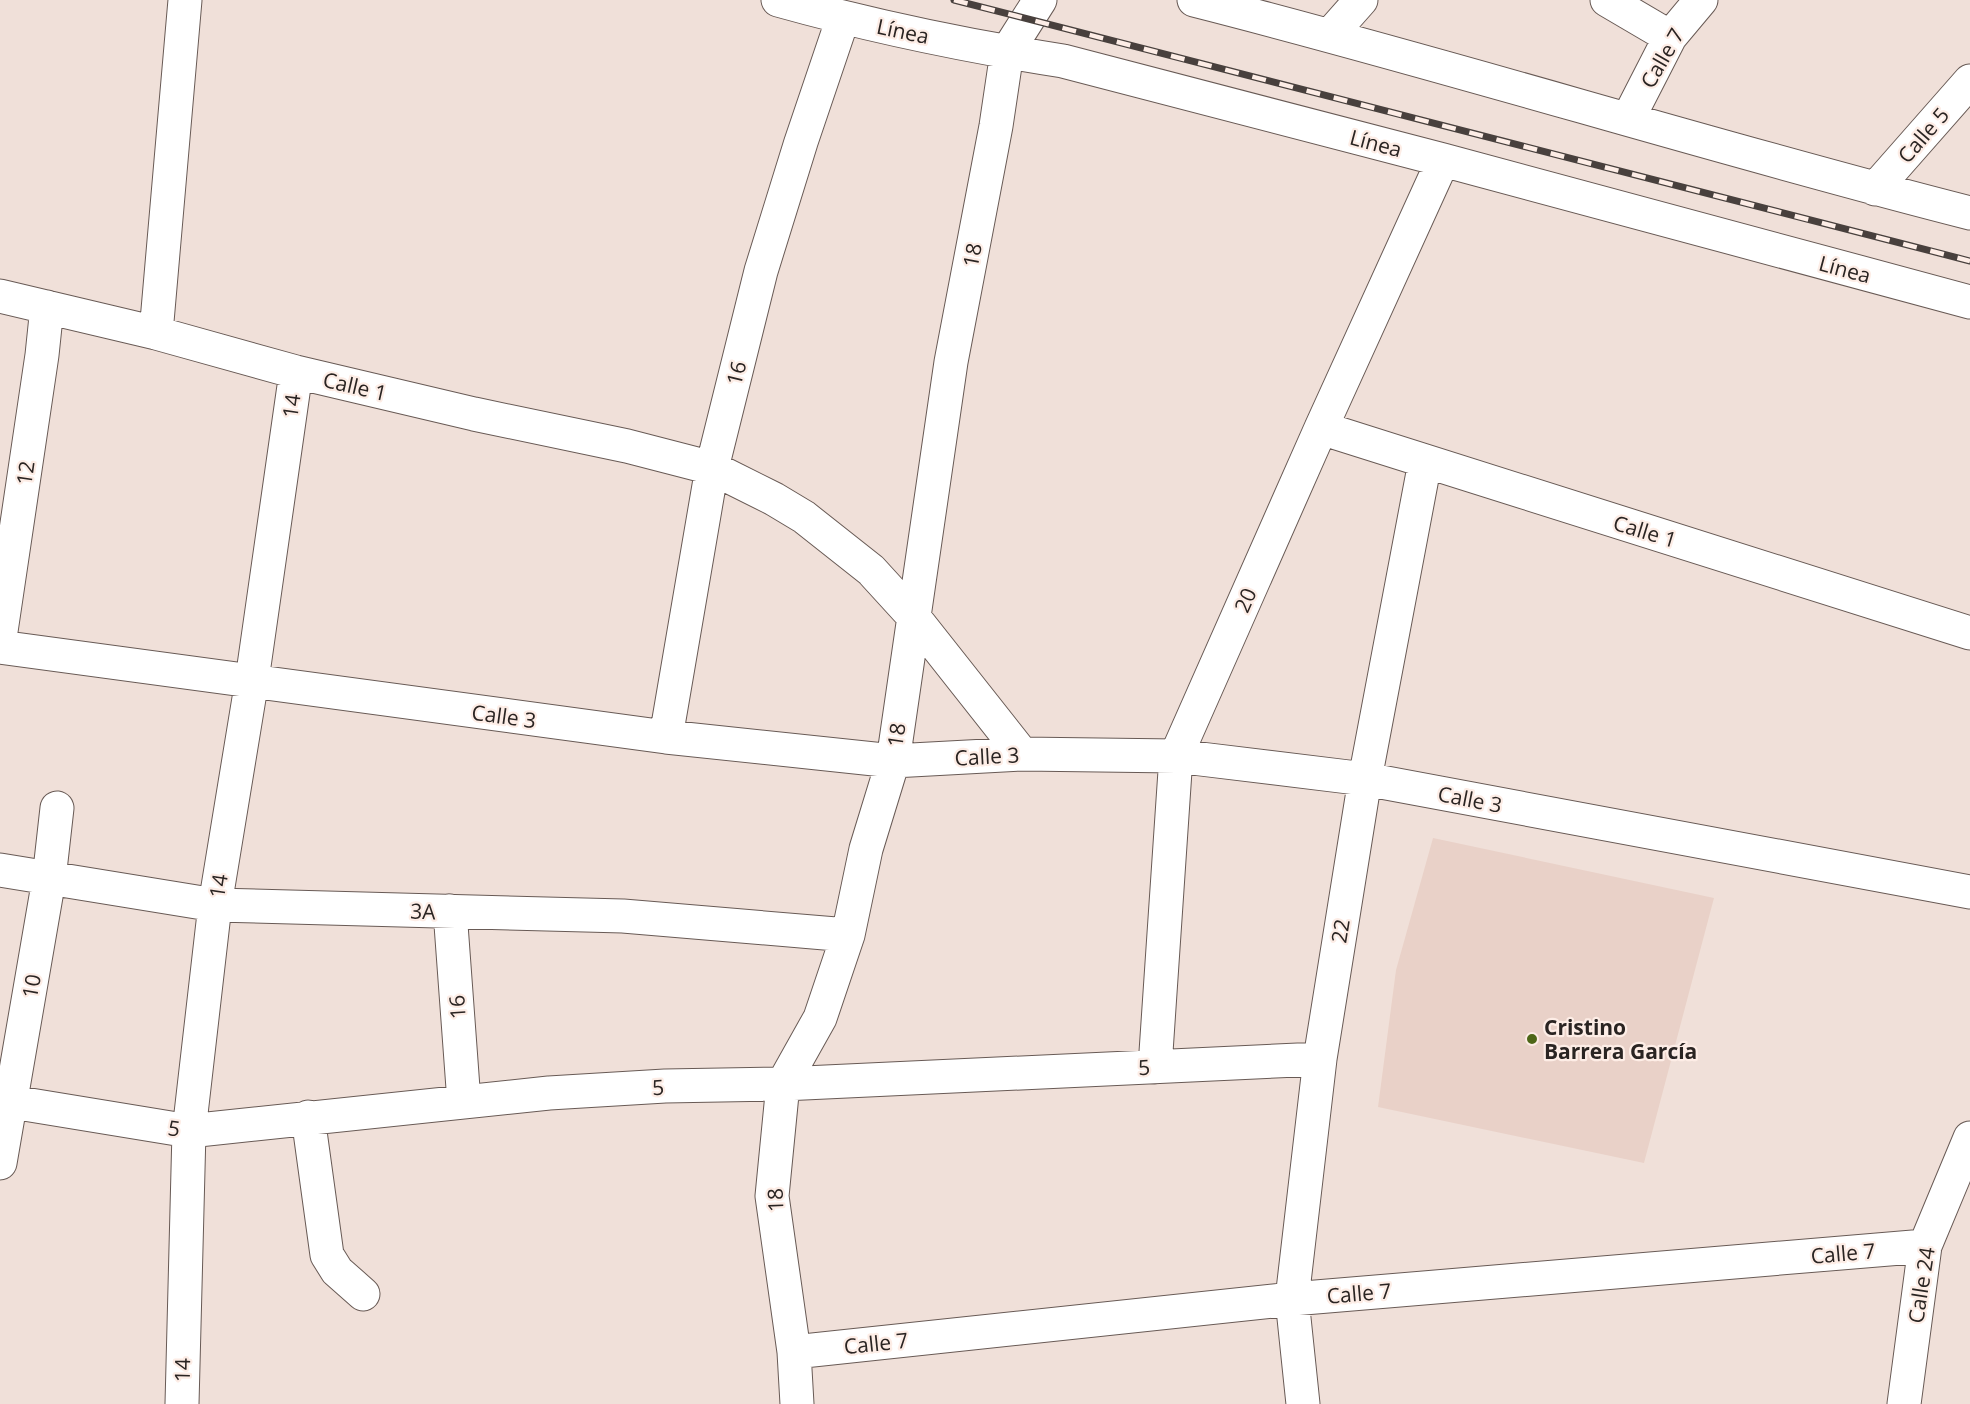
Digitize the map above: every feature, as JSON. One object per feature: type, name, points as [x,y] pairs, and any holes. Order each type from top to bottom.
[{"type":"street","points":[[156,333],[185,0]]},
{"type":"street","name":"Línea","points":[[778,0],[843,18],[1007,52],[1063,61],[1443,160],[1970,302]]},
{"type":"street","points":[[1007,52],[1040,0]]},
{"type":"street","points":[[1194,0],[1330,35],[1875,189],[1970,213]]},
{"type":"street","points":[[1330,35],[1361,0]]},
{"type":"street","points":[[1607,0],[1670,37]]},
{"type":"street","name":"Calle 7","points":[[1628,119],[1670,37],[1701,0]]},
{"type":"street","name":"16","points":[[666,737],[712,468],[762,271],[801,142],[843,18]]},
{"type":"street","name":"18","points":[[797,1404],[794,1352],[772,1196],[783,1084],[820,1018],[848,935],[866,849],[893,761],[951,362],[996,126],[1007,52]]},
{"type":"street","name":"Calle 5","points":[[1875,189],[1970,81]]},
{"type":"street","name":"20","points":[[1155,1067],[1176,756],[1443,160]]},
{"type":"street","name":"Calle 1","points":[[0,296],[156,333],[296,372],[474,414],[627,446],[712,468],[804,517],[871,570],[913,616],[1022,754]]},
{"type":"street","name":"12","points":[[0,638],[47,307]]},
{"type":"street","name":"14","points":[[182,1404],[189,1131],[215,905],[252,680],[296,372]]},
{"type":"street","name":"Calle 1","points":[[1321,428],[1970,633]]},
{"type":"street","name":"22","points":[[1303,1404],[1292,1299],[1320,1059],[1365,779],[1425,462]]},
{"type":"street","name":"Calle 3","points":[[0,647],[666,737],[893,761],[1022,754],[1176,756],[1365,779],[1970,892]]},
{"type":"street","name":"10","points":[[0,1163],[6,1101],[49,879],[57,808]]},
{"type":"street","name":"3A","points":[[0,870],[215,905],[623,916],[848,935]]},
{"type":"street","name":"16","points":[[450,912],[464,1102]]},
{"type":"street","name":"5","points":[[6,1101],[189,1131],[464,1102],[665,1086],[783,1084],[1320,1059]]},
{"type":"street","points":[[308,1117],[327,1255],[337,1271],[363,1294]]},
{"type":"street","name":"Calle 24","points":[[1904,1404],[1925,1246],[1970,1138]]},
{"type":"street","name":"Calle 7","points":[[794,1352],[1292,1299],[1925,1246]]},
{"type":"shaded area","name":"Cristino Barrera García","points":[[1433,838],[1714,898],[1644,1163],[1378,1107],[1396,970]]},
{"type":"railway","points":[[954,0],[1970,261]]},
{"type":"place","name":"Cristino Barrera García","points":[[1532,1039]]}]
